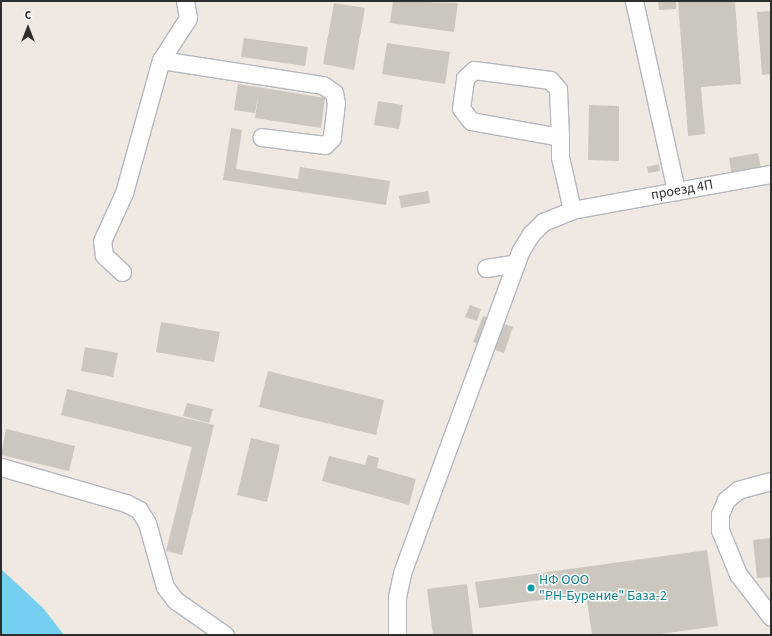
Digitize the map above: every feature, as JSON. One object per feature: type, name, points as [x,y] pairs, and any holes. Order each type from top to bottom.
[{"type":"street","points":[[122,272],[104,256],[102,241],[124,193],[161,60],[188,18],[185,1]]},
{"type":"street","points":[[634,1],[676,191]]},
{"type":"street","points":[[161,60],[323,85],[334,93],[336,103],[332,138],[325,145],[261,136]]},
{"type":"street","points":[[560,137],[471,121],[461,108],[465,78],[474,70],[550,80],[558,89],[560,137],[560,157],[572,210]]},
{"type":"street","name":"проезд 4П","points":[[398,635],[397,597],[402,573],[516,263],[531,234],[543,222],[572,210],[771,174]]},
{"type":"street","points":[[486,268],[516,263]]},
{"type":"street","points":[[1,466],[126,502],[139,510],[147,523],[165,587],[175,600],[225,635]]},
{"type":"street","points":[[771,481],[738,490],[726,500],[720,514],[720,530],[738,574],[771,617]]},
{"type":"water","points":[[1,569],[43,608],[64,635],[1,635]]},
{"type":"building","points":[[393,1],[458,3],[454,32],[390,23]]},
{"type":"building","points":[[658,1],[676,1],[676,9],[659,10]]},
{"type":"building","points":[[678,1],[735,1],[741,84],[701,87],[705,134],[688,136]]},
{"type":"building","points":[[334,3],[365,8],[354,70],[323,64]]},
{"type":"building","points":[[771,11],[771,74],[762,75],[757,12]]},
{"type":"building","points":[[244,38],[308,47],[305,66],[241,57]]},
{"type":"building","points":[[387,43],[450,52],[445,84],[382,74]]},
{"type":"building","points":[[238,84],[325,98],[321,128],[255,118],[259,91],[255,113],[234,110]]},
{"type":"building","points":[[378,101],[403,105],[399,129],[374,125]]},
{"type":"building","points":[[589,105],[619,106],[619,161],[588,160]]},
{"type":"building","points":[[231,128],[242,130],[236,169],[298,179],[300,167],[390,181],[386,205],[223,180]]},
{"type":"building","points":[[758,153],[761,168],[731,172],[729,158]]},
{"type":"building","points":[[659,164],[660,171],[648,173],[647,167]]},
{"type":"building","points":[[428,191],[430,203],[401,208],[399,196]]},
{"type":"building","points":[[470,305],[481,309],[477,321],[465,317]]},
{"type":"building","points":[[483,316],[513,327],[504,353],[473,342]]},
{"type":"building","points":[[161,322],[220,332],[214,362],[156,352]]},
{"type":"building","points":[[85,347],[118,353],[113,377],[81,371]]},
{"type":"building","points":[[268,371],[384,400],[376,435],[259,407]]},
{"type":"building","points":[[67,389],[214,425],[182,555],[166,551],[192,447],[61,415]]},
{"type":"building","points":[[187,403],[213,409],[209,423],[183,416]]},
{"type":"building","points":[[6,429],[75,446],[69,471],[1,455]]},
{"type":"building","points":[[251,438],[280,445],[267,502],[237,495]]},
{"type":"building","points":[[368,455],[379,458],[377,468],[416,479],[409,505],[322,481],[329,456],[365,465]]},
{"type":"building","points":[[771,538],[771,577],[757,578],[753,540]]},
{"type":"building","points":[[707,550],[718,626],[654,635],[592,635],[586,594],[479,608],[475,582]]},
{"type":"building","points":[[467,584],[473,635],[433,635],[427,589]]},
{"type":"place","name":"НФ ООО \"РН-Бурение\" База-2","points":[[531,588]]}]
